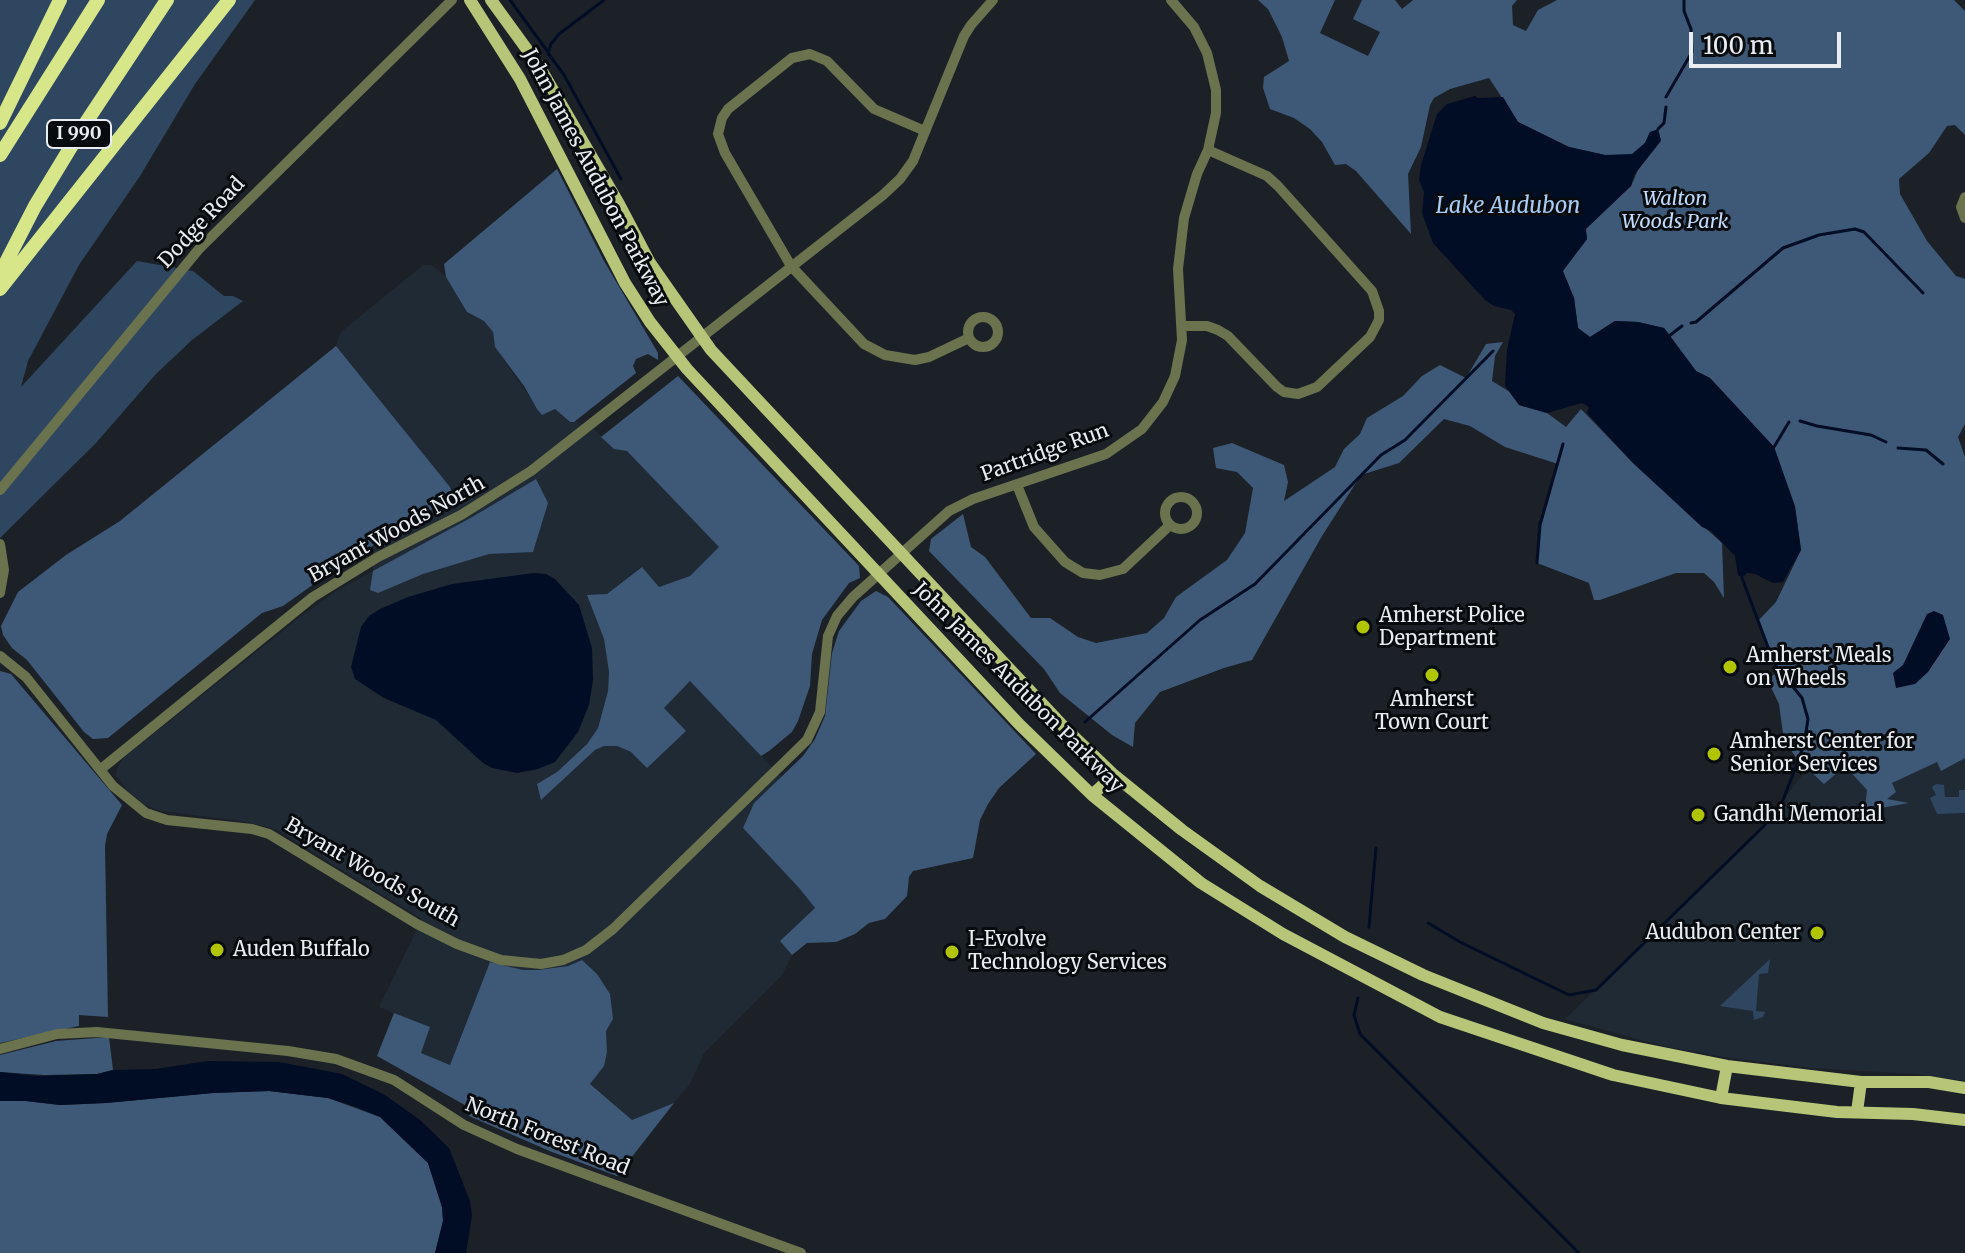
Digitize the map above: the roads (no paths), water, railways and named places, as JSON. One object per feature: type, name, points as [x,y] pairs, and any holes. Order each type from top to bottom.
[{"type":"highway","points":[[0,123],[60,0]]},
{"type":"highway","name":"I 990","points":[[0,155],[98,0]]},
{"type":"highway","name":"I 990","points":[[0,274],[35,206],[83,127],[167,0]]},
{"type":"highway","points":[[0,289],[229,0]]},
{"type":"main road","name":"John James Audubon Parkway","points":[[470,0],[520,79],[625,283],[677,357],[1019,724],[1092,795],[1145,840],[1237,907],[1440,1017],[1613,1075],[1721,1098],[1965,1120]]},
{"type":"main road","name":"John James Audubon Parkway","points":[[491,0],[539,66],[650,263],[701,338],[1065,728],[1114,775],[1170,821],[1260,886],[1345,937],[1423,975],[1543,1023],[1587,1036],[1727,1066],[1861,1082],[1918,1082],[1965,1088]]},
{"type":"main road","points":[[1092,795],[1114,775]]},
{"type":"main road","points":[[1721,1098],[1727,1066]]},
{"type":"main road","points":[[1857,1112],[1861,1082]]},
{"type":"street","name":"Dodge Road","points":[[0,490],[199,249],[452,0]]},
{"type":"street","points":[[701,338],[900,179],[913,161],[964,36],[993,0]]},
{"type":"street","name":"Partridge Run","points":[[879,574],[949,511],[973,499],[1106,454],[1142,429],[1163,402],[1175,376],[1183,326],[1178,286],[1180,237],[1189,198],[1208,150],[1216,113],[1216,90],[1207,53],[1194,27],[1171,0]]},
{"type":"street","points":[[925,131],[874,109],[827,61],[810,54],[792,58],[728,109],[719,125],[720,143],[791,266],[864,344],[885,355],[915,360],[929,357],[969,338]]},
{"type":"street","points":[[1183,326],[1207,326],[1218,330],[1228,336],[1277,387],[1284,392],[1298,394],[1317,387],[1370,337],[1379,320],[1372,291],[1278,186],[1267,176],[1208,150]]},
{"type":"street","points":[[1965,197],[1961,207],[1965,218]]},
{"type":"street","name":"Bryant Woods North","points":[[101,769],[313,597],[520,480],[701,338]]},
{"type":"street","points":[[1017,485],[1034,527],[1065,562],[1083,573],[1100,575],[1123,569],[1170,525]]},
{"type":"street","points":[[0,544],[4,570],[0,593]]},
{"type":"street","name":"Bryant Woods South","points":[[0,656],[26,677],[125,798],[146,813],[167,820],[243,828],[269,834],[382,904],[457,944],[493,958],[541,964],[563,960],[586,950],[613,929],[799,750],[813,730],[820,712],[825,648],[833,625],[843,608],[879,574]]},
{"type":"street","name":"North Forest Road","points":[[0,1049],[57,1034],[97,1032],[288,1051],[336,1059],[394,1080],[453,1119],[506,1144],[801,1253]]},
{"type":"water","name":"Lake Audubon","points":[[1475,96],[1503,97],[1518,122],[1569,147],[1605,155],[1632,154],[1645,143],[1650,132],[1658,129],[1661,140],[1634,175],[1631,186],[1586,229],[1587,239],[1563,271],[1574,298],[1578,328],[1590,337],[1615,321],[1664,328],[1696,371],[1710,378],[1774,447],[1795,507],[1801,550],[1783,582],[1773,583],[1755,574],[1747,573],[1742,578],[1738,575],[1735,556],[1633,463],[1587,413],[1589,407],[1582,403],[1547,413],[1519,405],[1505,386],[1507,350],[1515,314],[1485,300],[1433,243],[1422,213],[1424,192],[1419,180],[1421,165],[1437,114],[1447,104]]},
{"type":"water","points":[[534,573],[555,579],[579,605],[592,648],[593,680],[589,705],[578,732],[555,762],[517,773],[492,768],[436,720],[384,698],[355,679],[351,667],[361,627],[369,616],[380,609],[452,584]]},
{"type":"water","points":[[1934,611],[1943,615],[1950,639],[1928,672],[1915,684],[1896,688],[1893,673],[1903,665],[1927,614]]},
{"type":"water","points":[[207,1061],[279,1062],[342,1074],[385,1095],[420,1120],[449,1148],[470,1201],[472,1216],[466,1253],[435,1253],[443,1221],[442,1207],[428,1163],[380,1117],[356,1107],[328,1098],[269,1091],[60,1105],[0,1101],[0,1072],[37,1076],[97,1074]]},
{"type":"waterway","points":[[510,0],[548,52]]},
{"type":"waterway","points":[[604,0],[559,34],[548,53],[564,75],[621,179]]},
{"type":"waterway","points":[[1666,97],[1692,52],[1691,29],[1684,11],[1684,0]]},
{"type":"waterway","points":[[1658,129],[1664,123],[1666,107]]},
{"type":"waterway","points":[[1691,323],[1783,248],[1819,235],[1855,229],[1864,232],[1923,293]]},
{"type":"waterway","points":[[1669,336],[1682,326]]},
{"type":"waterway","points":[[1085,722],[1200,620],[1255,584],[1381,455],[1405,440],[1493,351]]},
{"type":"waterway","points":[[1800,421],[1871,435],[1886,442]]},
{"type":"waterway","points":[[1774,447],[1789,422]]},
{"type":"waterway","points":[[1537,563],[1540,525],[1563,444]]},
{"type":"waterway","points":[[1898,448],[1926,450],[1943,464]]},
{"type":"waterway","points":[[1428,923],[1569,995],[1596,990],[1763,827],[1782,803],[1804,745],[1808,719],[1802,698],[1774,663],[1742,578]]},
{"type":"waterway","points":[[1369,927],[1376,848]]},
{"type":"waterway","points":[[1358,998],[1354,1015],[1360,1034],[1579,1253]]},
{"type":"place","name":"Amherst Police Department","points":[[1363,627]]},
{"type":"place","name":"Amherst Meals on Wheels","points":[[1730,667]]},
{"type":"place","name":"Amherst Town Court","points":[[1432,675]]},
{"type":"place","name":"Amherst Center for Senior Services","points":[[1714,754]]},
{"type":"place","name":"Gandhi Memorial","points":[[1698,815]]},
{"type":"place","name":"Audubon Center","points":[[1817,933]]},
{"type":"place","name":"Auden Buffalo","points":[[217,950]]},
{"type":"place","name":"I-Evolve Technology Services","points":[[952,952]]},
{"type":"park label","name":"Walton Woods Park","points":[[1675,210]]}]
